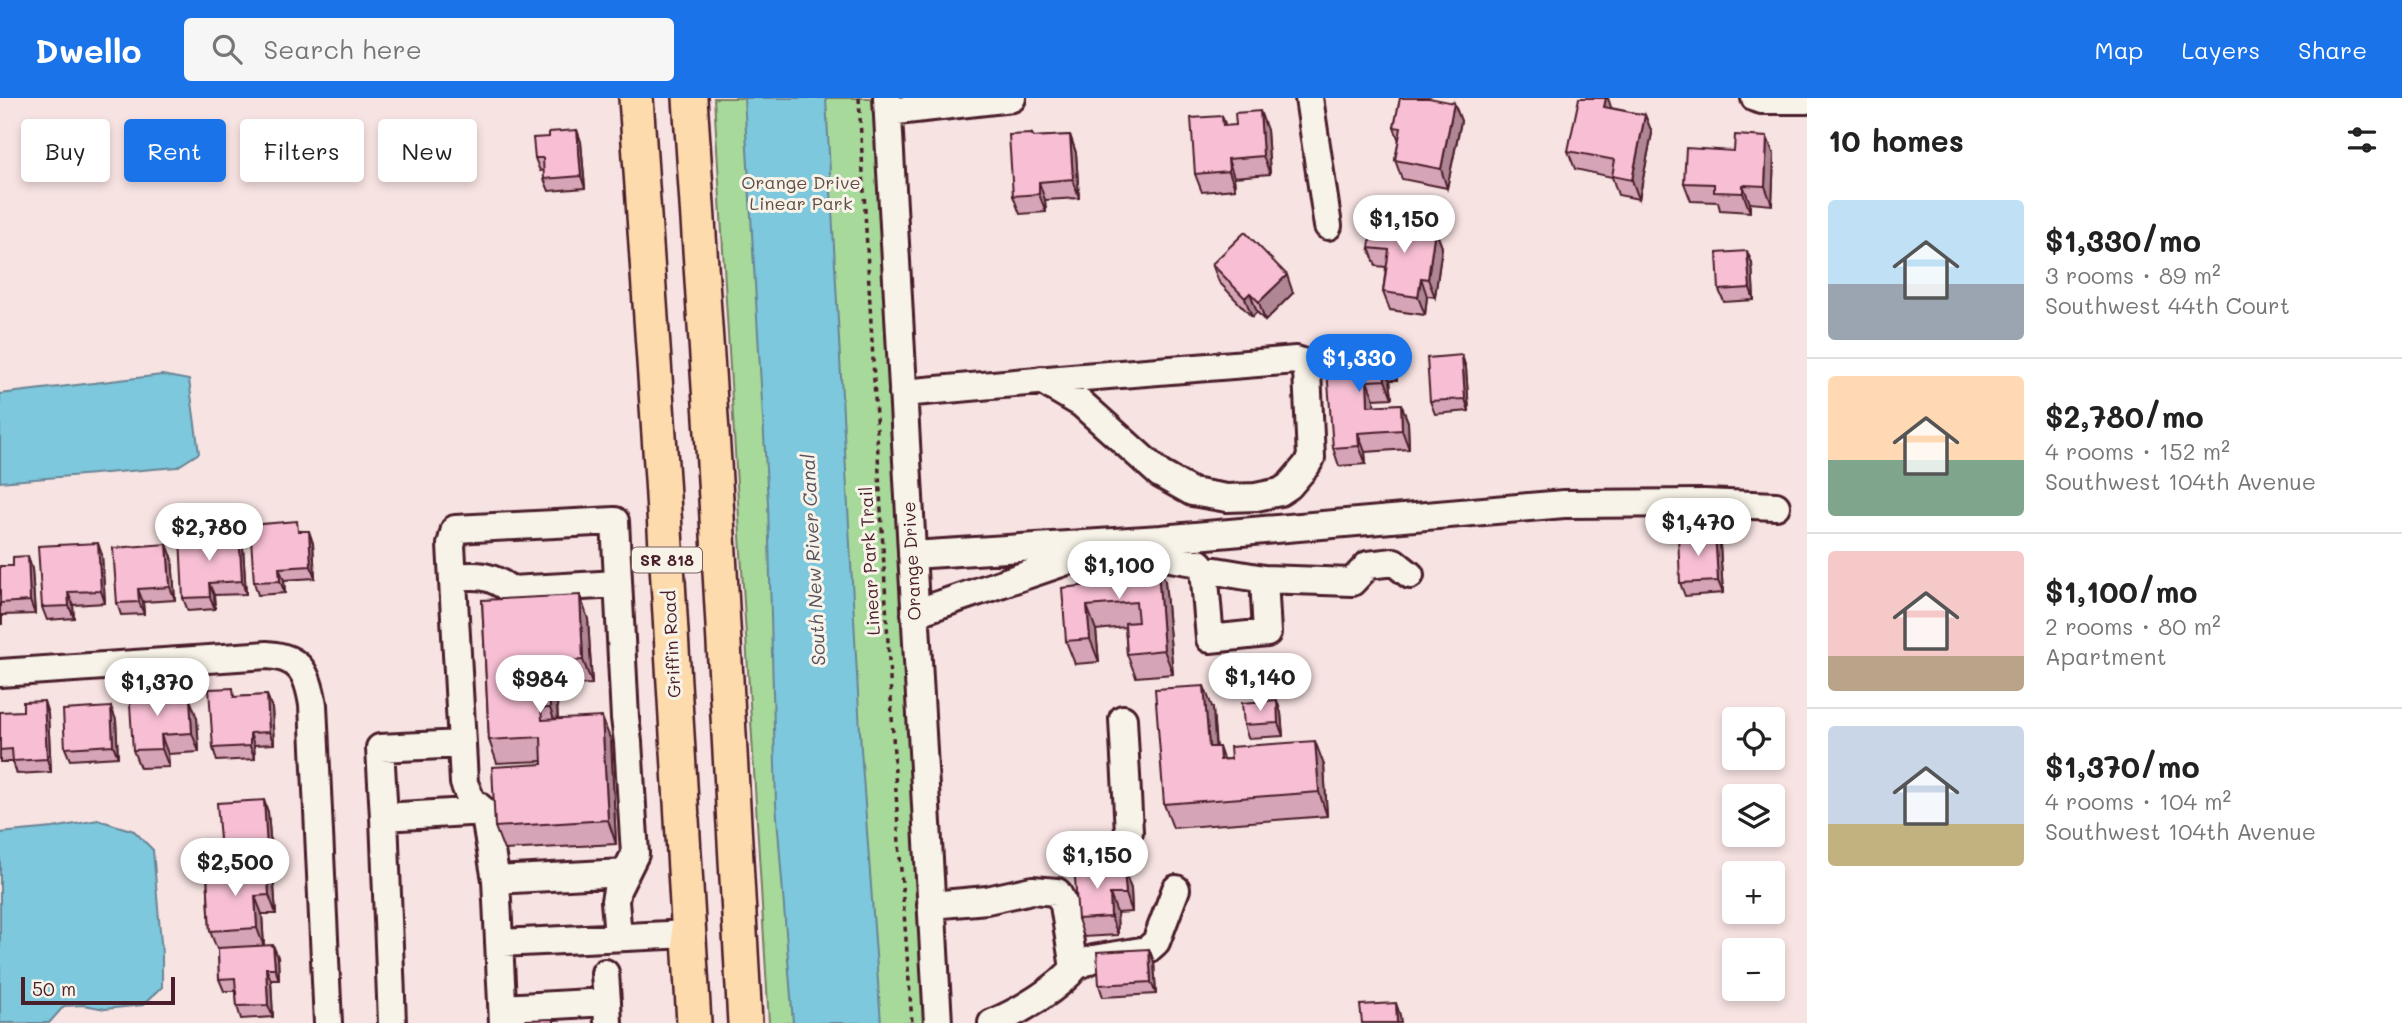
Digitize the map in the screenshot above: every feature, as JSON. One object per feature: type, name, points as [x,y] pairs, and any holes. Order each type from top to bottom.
[{"type":"main road","name":"Griffin Road","points":[[636,98],[663,493],[694,1023]]},
{"type":"main road","name":"SR 818","points":[[690,98],[715,477],[745,1023]]},
{"type":"street","points":[[887,105],[1012,98]]},
{"type":"street","points":[[1310,98],[1328,226]]},
{"type":"street","points":[[1755,98],[1807,100]]},
{"type":"street","name":"Orange Drive","points":[[887,105],[938,1023]]},
{"type":"street","points":[[903,393],[1041,380],[1296,360],[1302,362],[1307,371],[1311,458],[1300,474],[1280,492],[1256,497],[1227,498],[1192,492],[1160,474],[1082,404],[1041,380]]},
{"type":"street","points":[[912,555],[1161,539],[1564,504],[1704,503],[1776,506]]},
{"type":"street","points":[[605,973],[607,1012],[503,1016],[496,880],[484,811],[471,800],[464,783],[451,545],[455,529],[615,521],[635,854],[624,873],[615,901],[618,937]]},
{"type":"street","points":[[915,612],[1073,559],[1142,553],[1199,563],[1204,569],[1210,639],[1267,633],[1264,579]]},
{"type":"street","points":[[1204,569],[1264,579],[1352,582],[1368,565],[1394,562],[1410,575]]},
{"type":"street","points":[[453,577],[491,578],[510,590],[618,584]]},
{"type":"street","points":[[0,673],[267,655],[302,658],[313,705],[328,1023]]},
{"type":"street","points":[[1122,719],[1129,832]]},
{"type":"street","points":[[392,1023],[380,748],[462,744]]},
{"type":"street","points":[[384,817],[484,811]]},
{"type":"street","points":[[496,880],[624,873]]},
{"type":"street","points":[[992,1023],[1007,1017],[1068,977],[1076,966],[1104,957],[1147,950],[1156,942],[1176,889]]},
{"type":"street","points":[[931,905],[987,900],[1032,890],[1057,892],[1064,905],[1073,962],[1076,966]]},
{"type":"street","points":[[499,943],[689,934]]},
{"type":"path","name":"Linear Park Trail","points":[[859,98],[898,829],[912,1023]]},
{"type":"green space","name":"Orange Drive Linear Park","points":[[714,98],[877,98],[928,1023],[769,1023]]},
{"type":"water","name":"South New River Canal","points":[[744,98],[826,98],[861,749],[881,1023],[793,1023],[776,804],[768,503]]},
{"type":"water","points":[[162,375],[189,380],[199,453],[177,467],[0,482],[0,394]]},
{"type":"water","points":[[98,820],[134,831],[153,850],[162,954],[162,987],[143,1005],[105,1009],[84,1005],[64,1006],[49,1023],[0,1023],[0,833]]},
{"type":"building","points":[[1400,98],[1429,98],[1454,103],[1441,169],[1395,160],[1401,128],[1394,127]]},
{"type":"building","points":[[1579,98],[1606,98],[1604,107],[1645,115],[1632,180],[1612,176],[1615,160],[1568,151]]},
{"type":"building","points":[[1260,111],[1263,156],[1228,159],[1229,171],[1195,174],[1191,118],[1222,116],[1223,126],[1236,125],[1235,113]]},
{"type":"building","points":[[577,130],[581,176],[544,179],[543,158],[535,158],[533,138],[549,137],[549,132]]},
{"type":"building","points":[[1032,134],[1033,137],[1070,135],[1073,179],[1039,182],[1039,194],[1013,196],[1009,135]]},
{"type":"building","points":[[1735,135],[1767,137],[1765,186],[1743,185],[1743,193],[1714,192],[1714,184],[1684,183],[1686,148],[1734,151]]},
{"type":"building","points":[[1373,220],[1435,229],[1428,279],[1421,278],[1418,297],[1383,292],[1389,250],[1369,248]]},
{"type":"building","points":[[1245,232],[1287,275],[1259,302],[1250,293],[1245,298],[1212,264]]},
{"type":"building","points":[[1747,251],[1750,288],[1719,290],[1717,253]]},
{"type":"building","points":[[1389,342],[1390,362],[1384,362],[1385,380],[1367,381],[1368,406],[1401,404],[1402,430],[1358,433],[1359,446],[1333,448],[1327,369],[1340,368],[1339,345]]},
{"type":"building","points":[[1462,355],[1465,399],[1430,401],[1427,358]]},
{"type":"building","points":[[297,521],[298,531],[309,531],[311,566],[279,568],[280,581],[254,582],[250,525]]},
{"type":"building","points":[[1715,532],[1718,581],[1680,583],[1678,534]]},
{"type":"building","points":[[239,534],[242,581],[209,583],[210,597],[183,598],[180,537]]},
{"type":"building","points":[[98,543],[101,591],[68,592],[69,606],[42,607],[38,546]]},
{"type":"building","points":[[167,544],[170,587],[138,589],[139,602],[117,603],[113,548]]},
{"type":"building","points":[[28,556],[30,601],[0,603],[0,566],[13,566],[13,557]]},
{"type":"building","points":[[1157,557],[1164,650],[1127,654],[1125,623],[1138,622],[1136,602],[1087,606],[1090,639],[1066,641],[1062,588],[1089,585],[1087,563]]},
{"type":"building","points":[[580,595],[583,660],[538,663],[539,680],[548,679],[550,708],[541,708],[542,720],[602,717],[608,820],[495,827],[492,767],[542,764],[541,737],[489,740],[482,600]]},
{"type":"building","points":[[1204,686],[1209,747],[1219,747],[1220,760],[1231,759],[1230,747],[1315,741],[1319,792],[1164,804],[1155,689]]},
{"type":"building","points":[[158,688],[158,701],[190,699],[192,733],[161,735],[162,749],[133,750],[129,690]]},
{"type":"building","points":[[233,688],[234,697],[267,695],[269,732],[250,733],[250,746],[213,748],[209,689]]},
{"type":"building","points":[[1277,700],[1278,723],[1244,725],[1242,703]]},
{"type":"building","points":[[44,701],[47,759],[13,761],[12,749],[0,750],[0,712],[23,711],[23,702]]},
{"type":"building","points":[[111,707],[113,745],[65,748],[63,710]]},
{"type":"building","points":[[264,800],[267,849],[221,852],[217,803]]},
{"type":"building","points":[[1074,865],[1088,865],[1088,873],[1124,870],[1126,894],[1110,894],[1111,917],[1078,919]]},
{"type":"building","points":[[267,868],[269,895],[255,896],[257,928],[210,931],[207,872]]},
{"type":"building","points":[[273,945],[275,968],[266,968],[268,1005],[237,1006],[235,978],[219,979],[218,948]]},
{"type":"building","points":[[1149,949],[1151,982],[1099,985],[1097,952]]},
{"type":"building","points":[[1396,1003],[1397,1023],[1362,1023],[1360,1005]]},
{"type":"building","points":[[554,1019],[554,1023],[528,1023],[527,1020]]}]
